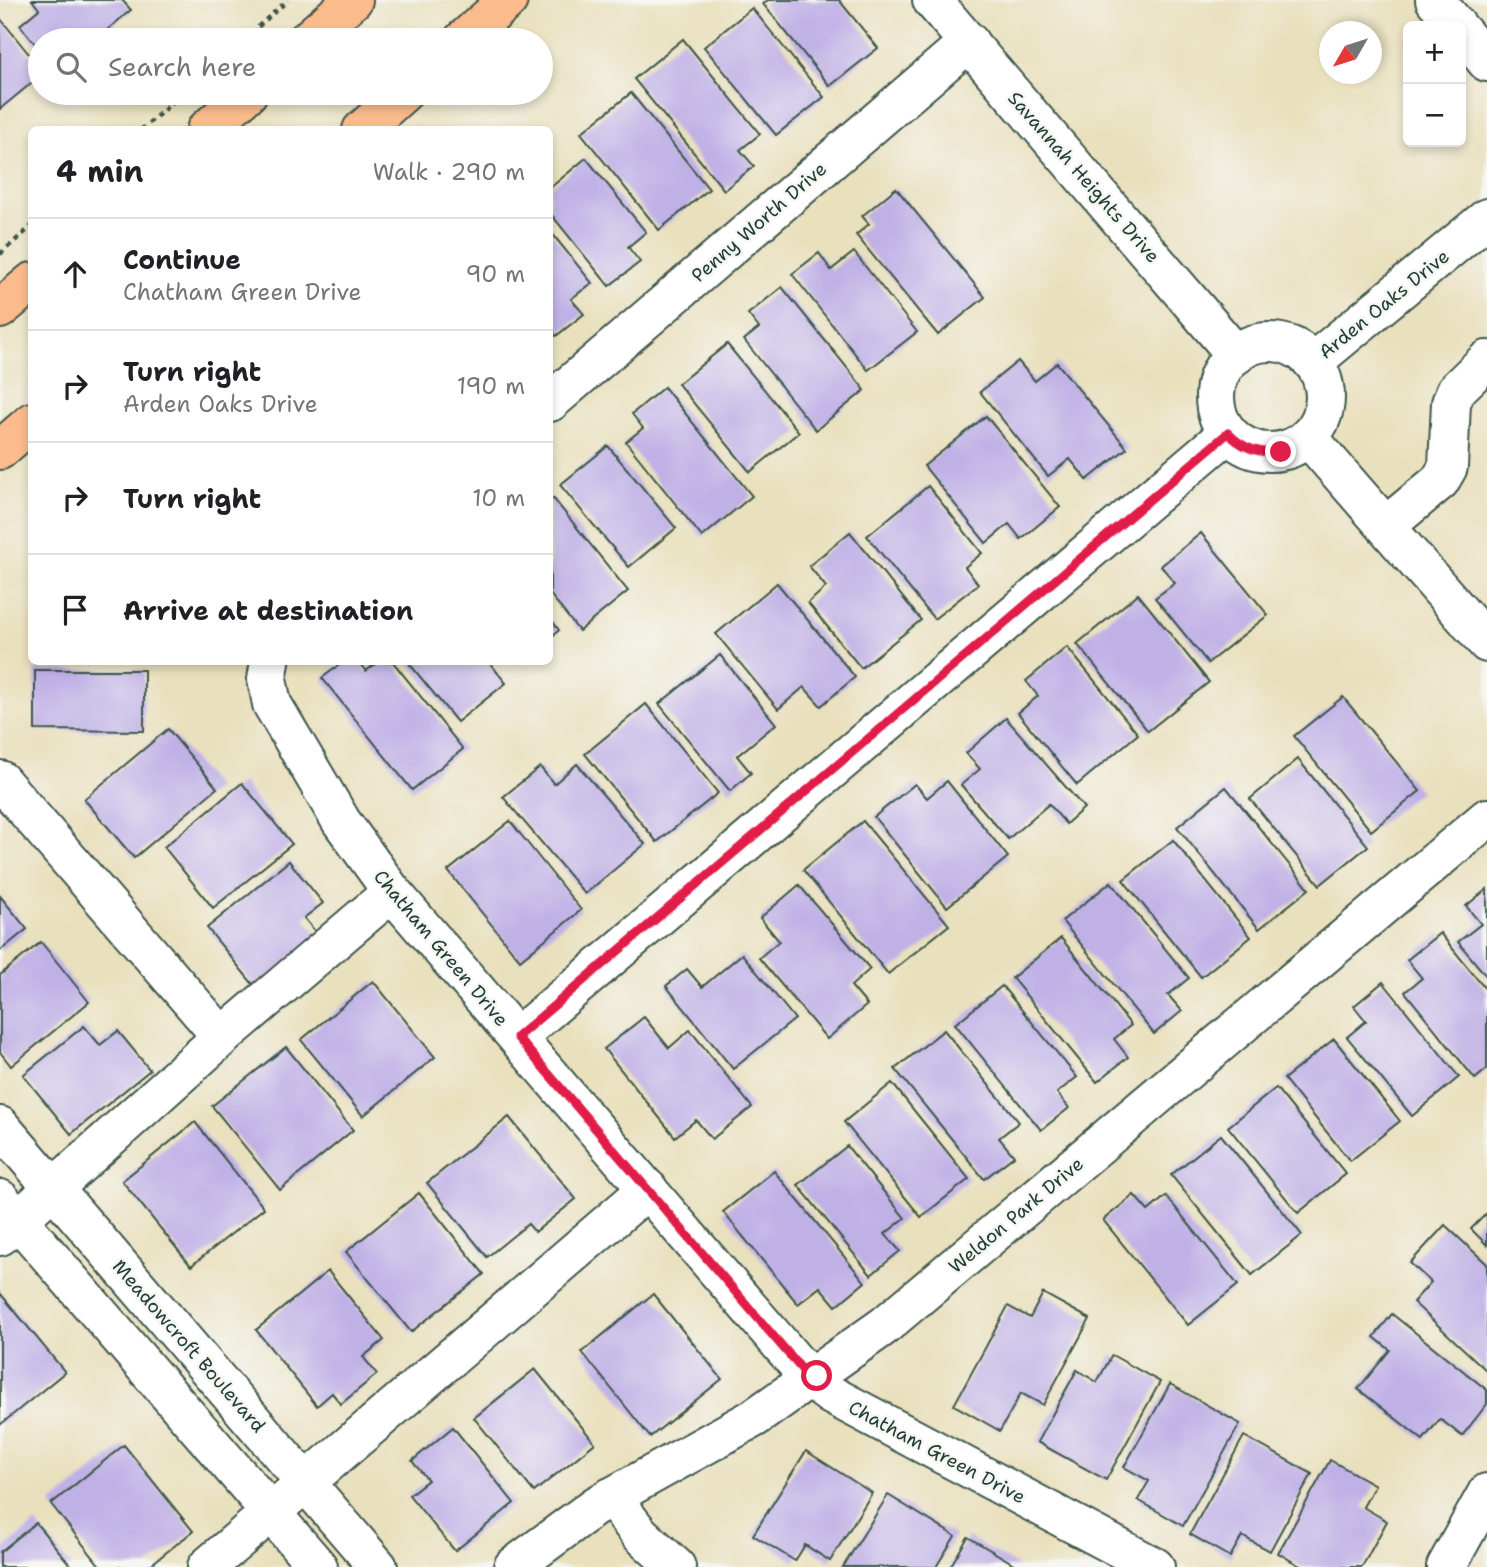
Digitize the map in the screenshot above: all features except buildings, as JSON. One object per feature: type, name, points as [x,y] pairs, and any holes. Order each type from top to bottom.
[{"type":"main road","points":[[320,28],[352,0]]},
{"type":"main road","points":[[476,28],[508,0]]},
{"type":"main road","points":[[211,126],[234,105]]},
{"type":"main road","points":[[366,126],[390,105]]},
{"type":"main road","points":[[0,309],[28,285]]},
{"type":"main road","points":[[0,450],[28,426]]},
{"type":"street","name":"Savannah Heights Drive","points":[[932,0],[1236,355]]},
{"type":"street","points":[[1435,0],[1453,21]]},
{"type":"street","points":[[1466,37],[1487,62]]},
{"type":"street","name":"Penny Worth Drive","points":[[553,399],[968,42]]},
{"type":"street","name":"Arden Oaks Drive","points":[[1313,362],[1487,218]]},
{"type":"street","points":[[1273,339],[1288,343],[1313,362],[1325,386],[1326,402],[1324,416],[1308,437],[1293,447],[1270,453],[1247,448],[1228,433],[1219,417],[1215,391],[1222,371],[1236,355],[1258,342],[1273,339]]},
{"type":"street","points":[[1387,525],[1440,481],[1448,467],[1451,403],[1456,390],[1487,360]]},
{"type":"street","points":[[517,1037],[1228,433]]},
{"type":"street","points":[[1308,437],[1487,643]]},
{"type":"street","name":"Chatham Green Drive","points":[[269,667],[269,694],[280,719],[341,821],[392,892],[811,1380],[831,1395],[1095,1553],[1155,1567]]},
{"type":"street","points":[[0,780],[222,1037]]},
{"type":"street","name":"Weldon Park Drive","points":[[513,1567],[566,1525],[754,1418],[884,1326],[1487,818]]},
{"type":"street","points":[[318,1567],[6,1218],[54,1189],[222,1037],[392,892]]},
{"type":"street","name":"Meadowcroft Boulevard","points":[[0,1126],[378,1567]]},
{"type":"street","points":[[207,1567],[648,1189]]},
{"type":"street","points":[[1446,1567],[1487,1493]]},
{"type":"street","points":[[611,1497],[640,1534],[676,1567]]},
{"type":"path","points":[[256,28],[288,0]]},
{"type":"path","points":[[146,126],[169,105]]},
{"type":"path","points":[[0,254],[28,230]]},
{"type":"route","points":[[817,1376],[811,1380],[517,1037],[1228,433],[1236,442],[1247,448],[1259,452],[1281,452]]}]
